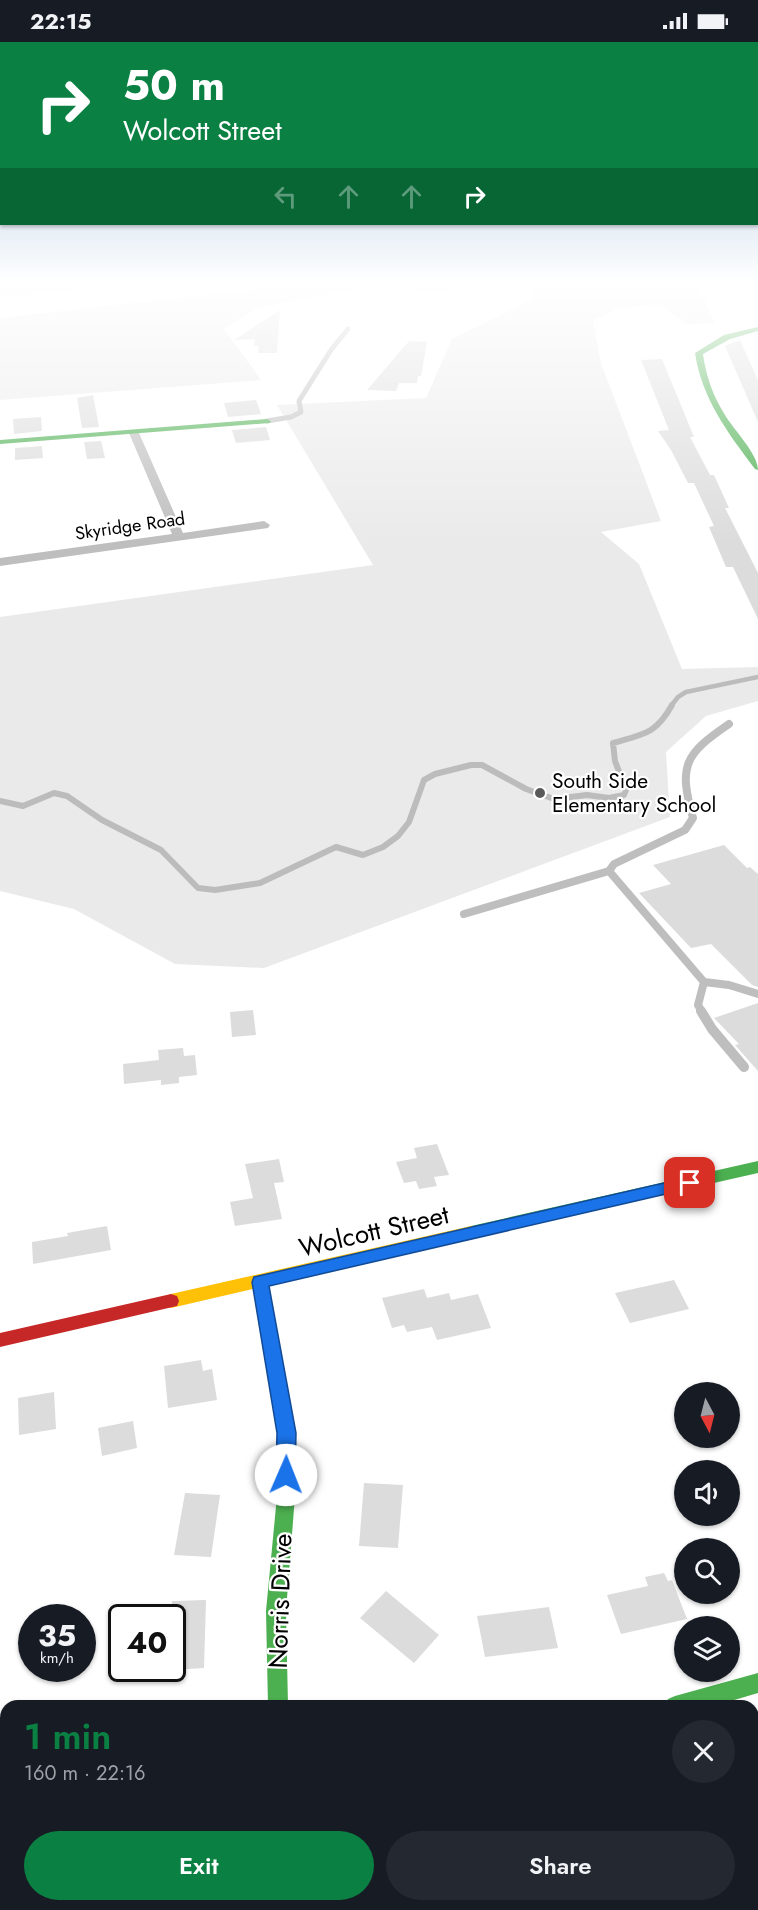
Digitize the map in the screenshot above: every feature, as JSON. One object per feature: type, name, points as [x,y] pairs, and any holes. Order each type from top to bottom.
[{"type":"street","points":[[699,368],[716,408],[758,467]]},
{"type":"street","points":[[0,442],[267,421]]},
{"type":"street","points":[[134,433],[179,537]]},
{"type":"street","name":"Skyridge Road","points":[[0,562],[264,525]]},
{"type":"street","name":"Wolcott Street","points":[[0,1340],[758,1167]]},
{"type":"street","name":"Norris Drive","points":[[260,1282],[286,1433],[285,1496],[276,1611],[278,1700]]},
{"type":"street","points":[[697,1700],[758,1683]]},
{"type":"lane","points":[[267,421],[291,417],[301,412],[299,401],[320,368]]},
{"type":"lane","points":[[464,914],[609,871],[614,864],[685,830],[693,818],[688,800],[686,767],[697,747],[729,724]]},
{"type":"lane","points":[[609,871],[704,982],[729,985],[758,994]]},
{"type":"lane","points":[[704,982],[698,1005],[712,1029],[744,1067]]},
{"type":"shaded area","points":[[0,368],[252,368],[261,380],[0,400]]},
{"type":"shaded area","points":[[439,368],[603,368],[661,521],[601,532],[639,564],[682,669],[758,667],[758,701],[706,716],[666,752],[670,817],[264,968],[175,964],[74,909],[0,891],[0,617],[373,565],[277,405],[426,398]]},
{"type":"building","points":[[386,368],[422,368],[417,383],[399,383],[396,391],[367,390]]},
{"type":"building","points":[[644,368],[666,368],[694,437],[690,437],[710,475],[714,475],[729,508],[725,508],[758,573],[758,619],[733,567],[726,567],[709,527],[714,526],[694,483],[688,483],[658,431],[669,430]]},
{"type":"building","points":[[735,368],[753,368],[758,380],[758,422]]},
{"type":"building","points":[[93,395],[99,427],[82,428],[77,398]]},
{"type":"building","points":[[256,400],[261,414],[228,417],[224,403]]},
{"type":"building","points":[[41,417],[42,431],[14,434],[13,419]]},
{"type":"building","points":[[266,427],[270,440],[236,443],[232,430]]},
{"type":"building","points":[[101,441],[105,458],[87,459],[84,442]]},
{"type":"building","points":[[42,446],[43,458],[15,460],[15,448]]},
{"type":"building","points":[[724,845],[747,868],[750,867],[758,874],[758,987],[752,985],[711,944],[691,948],[639,893],[671,884],[653,865]]},
{"type":"building","points":[[758,1003],[758,1071],[735,1045],[739,1044],[714,1018]]},
{"type":"building","points":[[253,1010],[256,1035],[232,1037],[230,1012]]},
{"type":"building","points":[[183,1048],[184,1056],[195,1055],[197,1075],[179,1077],[179,1083],[161,1085],[161,1080],[124,1084],[123,1064],[159,1060],[158,1050]]},
{"type":"building","points":[[437,1144],[449,1175],[434,1177],[437,1186],[419,1189],[416,1181],[404,1183],[396,1162],[417,1158],[414,1148]]},
{"type":"building","points":[[279,1159],[284,1182],[274,1183],[282,1219],[235,1226],[230,1202],[253,1198],[245,1164]]},
{"type":"building","points":[[107,1226],[111,1250],[33,1264],[32,1242]]},
{"type":"building","points":[[674,1280],[689,1309],[630,1323],[615,1293]]},
{"type":"building","points":[[424,1289],[427,1298],[449,1293],[451,1300],[478,1294],[491,1328],[437,1340],[432,1327],[407,1332],[404,1325],[392,1328],[382,1298]]},
{"type":"building","points":[[201,1360],[203,1371],[212,1369],[217,1400],[168,1408],[164,1366]]},
{"type":"building","points":[[54,1392],[56,1429],[19,1435],[18,1398]]},
{"type":"building","points":[[133,1421],[137,1448],[102,1456],[98,1428]]},
{"type":"building","points":[[364,1483],[403,1485],[398,1548],[359,1546]]},
{"type":"building","points":[[185,1493],[220,1495],[211,1557],[174,1555]]},
{"type":"building","points":[[664,1573],[668,1581],[672,1580],[674,1604],[681,1604],[686,1616],[674,1616],[674,1622],[621,1634],[607,1595],[648,1586],[645,1577]]},
{"type":"building","points":[[386,1591],[439,1635],[414,1663],[360,1618]]},
{"type":"building","points":[[206,1600],[204,1668],[186,1669],[186,1604],[172,1604],[172,1601]]},
{"type":"building","points":[[549,1607],[558,1648],[485,1657],[477,1616]]},
{"type":"waterway","points":[[671,706],[678,697],[686,692],[758,677]]},
{"type":"waterway","points":[[0,801],[23,806],[54,793],[67,796],[102,820],[161,850],[198,888],[215,890],[260,883],[336,847],[363,855],[383,847],[398,836],[409,822],[424,780],[435,774],[471,765],[482,765],[526,789],[554,799],[587,795],[609,798],[624,795],[626,790],[615,761],[613,743],[648,732],[660,722],[672,705]]},
{"type":"traffic: fast","points":[[702,368],[706,385],[720,414],[758,467]]},
{"type":"traffic: fast","points":[[0,442],[267,421]]},
{"type":"traffic: fast","points":[[471,1232],[758,1167]]},
{"type":"traffic: fast","points":[[260,1282],[286,1433],[286,1496],[276,1611],[278,1700]]},
{"type":"traffic: fast","points":[[697,1700],[758,1683]]},
{"type":"traffic: slow","points":[[171,1301],[471,1232]]},
{"type":"traffic: jam","points":[[0,1340],[171,1301]]},
{"type":"place","name":"South Side Elementary School","points":[[540,793]]},
{"type":"route","points":[[286,1475],[286,1433],[260,1282],[690,1183]]}]
